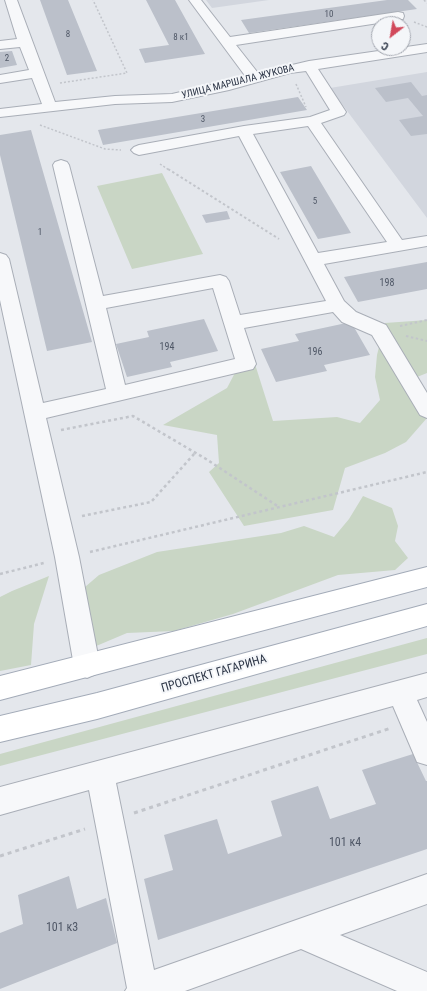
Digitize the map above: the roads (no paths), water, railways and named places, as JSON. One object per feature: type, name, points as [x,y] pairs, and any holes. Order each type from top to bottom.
[{"type":"main road","points":[[0,688],[427,577]]},
{"type":"main road","name":"ПРОСПЕКТ ГАГАРИНА","points":[[0,729],[97,706],[427,615]]},
{"type":"street","points":[[11,0],[25,42],[50,107]]},
{"type":"street","points":[[195,0],[254,78]]},
{"type":"street","points":[[226,42],[371,20]]},
{"type":"street","points":[[0,45],[25,42]]},
{"type":"street","name":"УЛИЦА МАРШАЛА ЖУКОВА","points":[[3,113],[116,100],[172,98],[228,86],[254,78],[309,65],[427,48]]},
{"type":"street","points":[[139,150],[244,131],[312,121],[339,112],[309,65]]},
{"type":"street","points":[[0,79],[39,79]]},
{"type":"street","points":[[312,121],[398,246]]},
{"type":"street","points":[[244,131],[337,305],[350,318],[378,330],[427,410]]},
{"type":"street","points":[[61,165],[117,393]]},
{"type":"street","points":[[313,260],[427,240]]},
{"type":"street","points":[[0,259],[5,303],[34,413],[67,558],[87,666]]},
{"type":"street","points":[[34,413],[246,364],[220,281],[96,304]]},
{"type":"street","points":[[233,323],[337,305]]},
{"type":"street","points":[[0,801],[427,685]]},
{"type":"street","points":[[400,692],[427,752]]},
{"type":"street","points":[[100,774],[142,991],[427,890]]},
{"type":"street","points":[[301,934],[427,988]]}]
